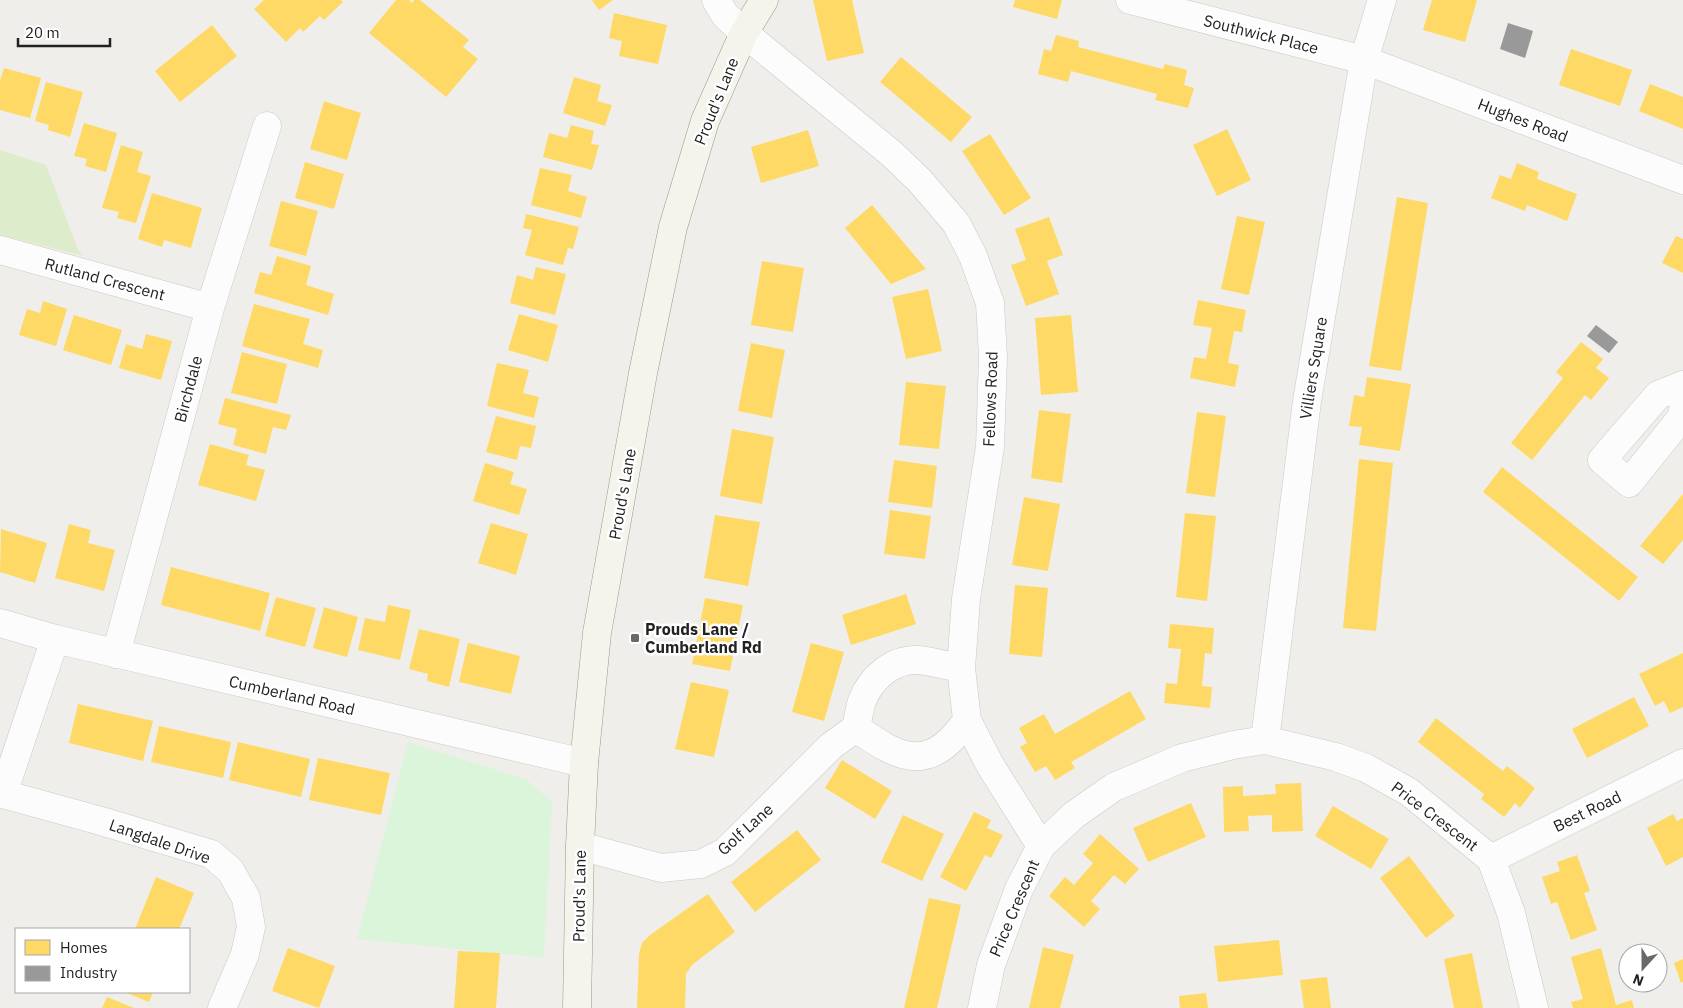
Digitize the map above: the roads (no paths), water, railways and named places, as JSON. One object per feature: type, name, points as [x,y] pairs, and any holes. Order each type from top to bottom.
[{"type":"street","name":"Fellows Road","points":[[716,0],[725,15],[744,33],[892,154],[920,181],[956,224],[972,256],[990,303],[993,357],[990,447],[966,599],[961,668],[967,720],[990,765],[1041,846]]},
{"type":"street","name":"Proud's Lane","points":[[577,1008],[580,846],[584,763],[598,633],[642,382],[673,227],[704,122],[744,33],[764,0]]},
{"type":"street","name":"Southwick Place","points":[[1130,0],[1364,60]]},
{"type":"street","name":"Villiers Square","points":[[1265,740],[1307,401],[1364,60],[1382,0]]},
{"type":"street","name":"Hughes Road","points":[[1364,60],[1683,180]]},
{"type":"street","name":"Birchdale","points":[[116,654],[210,308],[267,126]]},
{"type":"street","name":"Rutland Crescent","points":[[0,250],[210,308]]},
{"type":"street","points":[[1683,385],[1658,395],[1602,460],[1629,483],[1681,418],[1683,410]]},
{"type":"street","name":"Cumberland Road","points":[[0,623],[116,654],[584,763]]},
{"type":"street","name":"Langdale Drive","points":[[55,639],[2,793],[210,854],[230,870],[246,898],[251,928],[245,954],[222,1008]]},
{"type":"street","points":[[961,668],[917,660],[899,663],[884,670],[870,686],[862,702],[856,728],[881,746],[907,756],[922,756],[934,754],[944,747],[957,736],[967,720]]},
{"type":"street","name":"Golf Lane","points":[[580,846],[661,868],[701,864],[725,852],[831,746],[856,728]]},
{"type":"street","name":"Price Crescent","points":[[982,1008],[991,965],[1019,889],[1041,846],[1074,815],[1114,787],[1182,758],[1233,745],[1265,740],[1336,757],[1366,768],[1408,792],[1449,823],[1491,859],[1511,913],[1534,1008]]},
{"type":"street","name":"Best Road","points":[[1491,859],[1683,763]]},
{"type":"place","name":"Prouds Lane / Cumberland Rd","points":[[635,638]]}]
